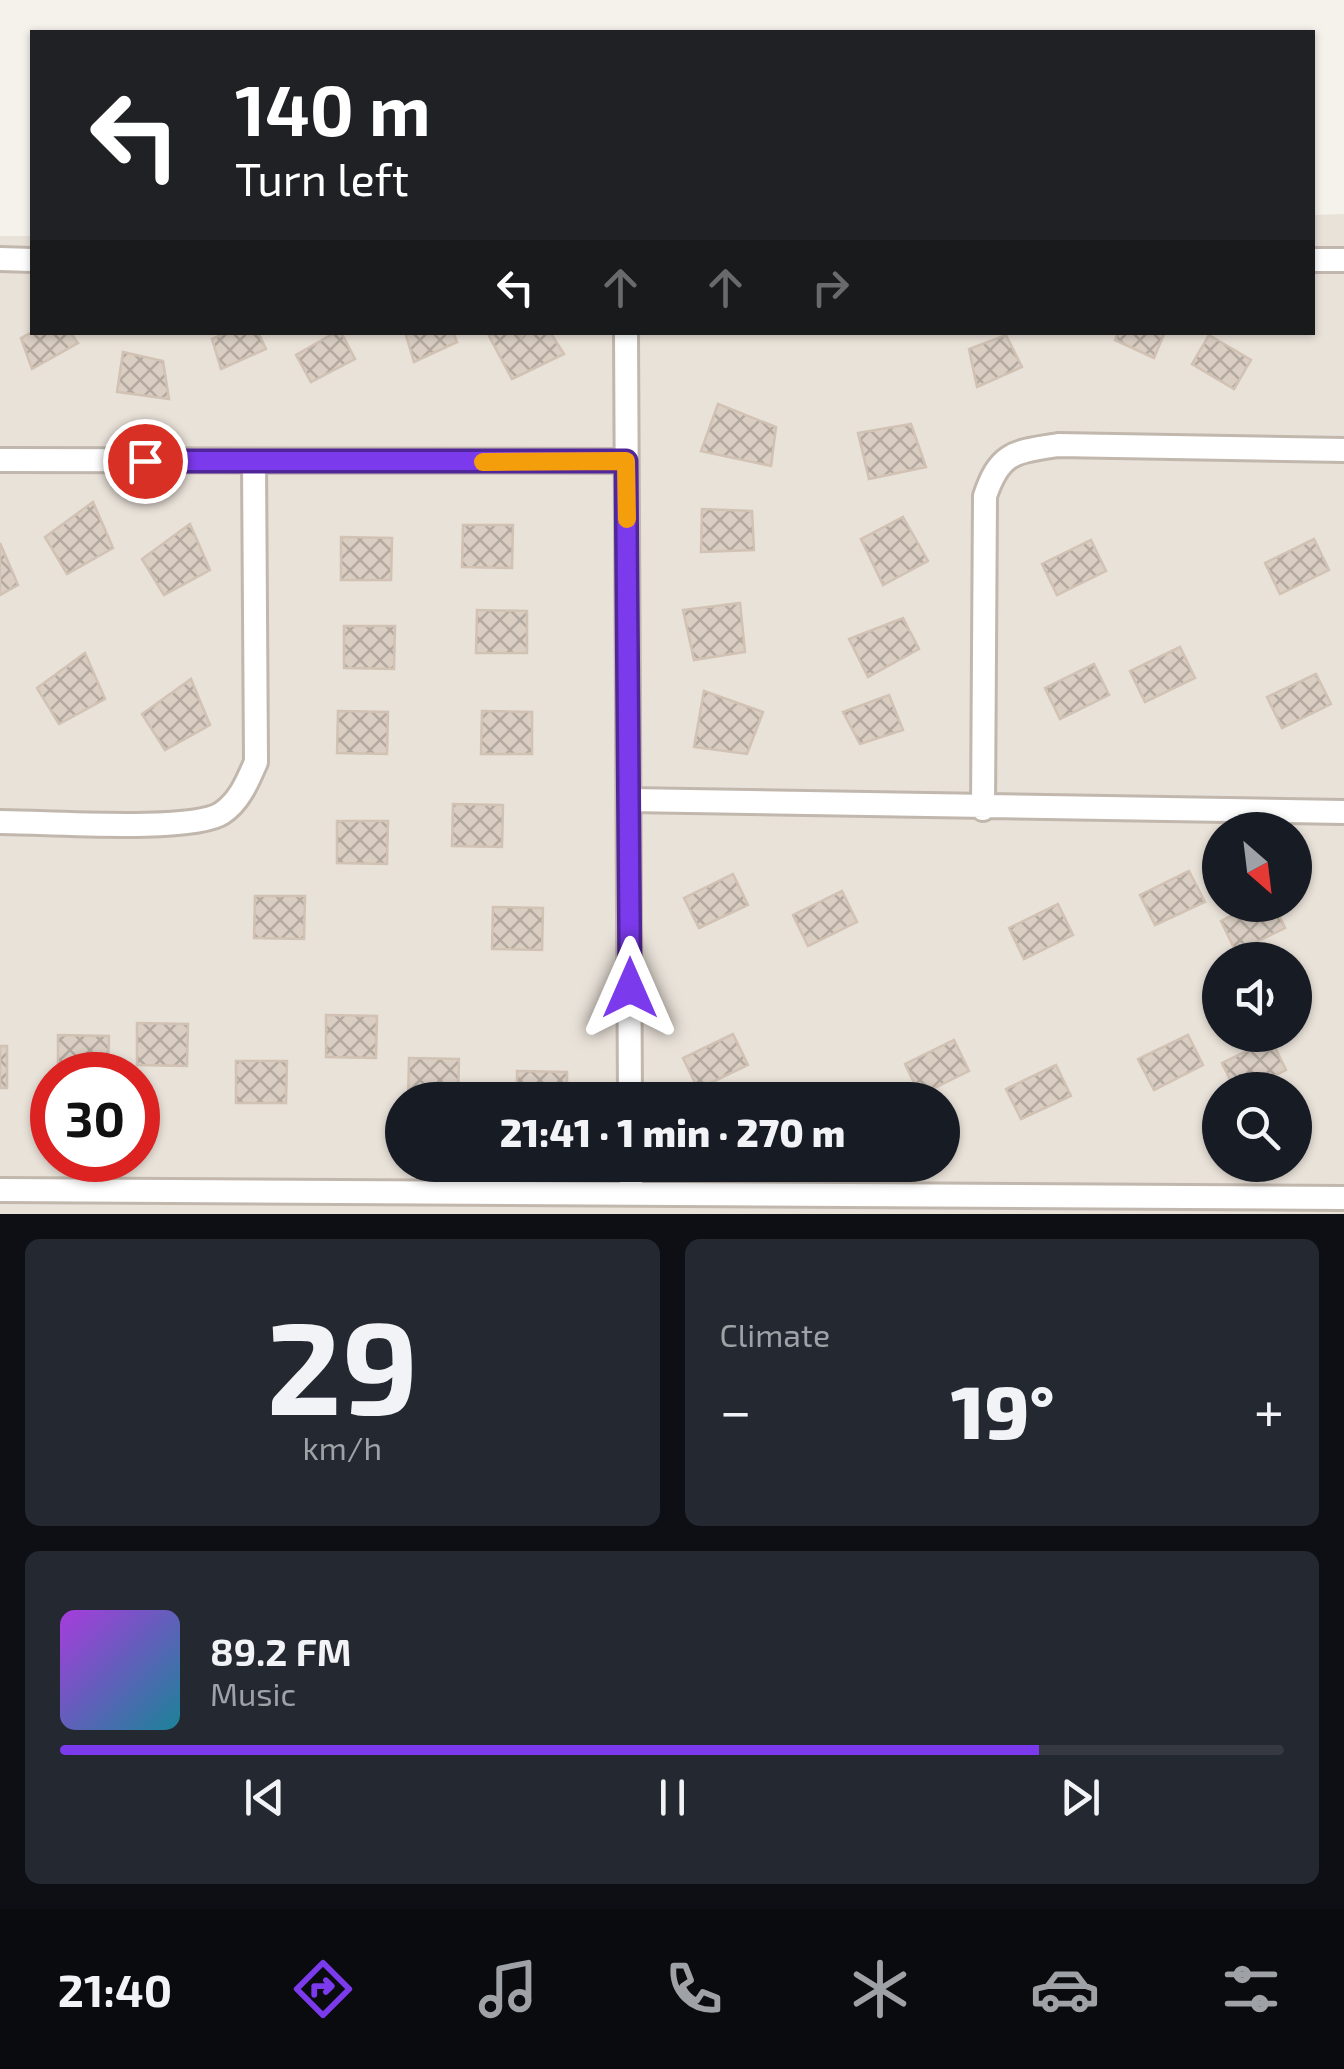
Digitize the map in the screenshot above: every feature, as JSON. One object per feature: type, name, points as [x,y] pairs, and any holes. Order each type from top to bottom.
[{"type":"street","points":[[0,259],[30,260]]},
{"type":"street","points":[[1315,260],[1344,260]]},
{"type":"street","points":[[626,335],[630,1082]]},
{"type":"street","points":[[983,808],[984,496],[995,467],[1016,452],[1058,445],[1344,450]]},
{"type":"street","points":[[0,460],[626,461]]},
{"type":"street","points":[[0,822],[189,823],[221,814],[243,791],[256,762],[254,462]]},
{"type":"street","points":[[629,800],[1344,812]]},
{"type":"street","points":[[631,1182],[631,1191]]},
{"type":"street","points":[[0,1190],[631,1191],[1343,1204]]},
{"type":"shaded area","points":[[1344,214],[1344,1214],[0,1214],[0,236],[30,236],[30,335],[1315,335],[1315,215]]},
{"type":"building","points":[[30,333],[72,335],[78,343],[32,369],[21,338]]},
{"type":"building","points":[[221,335],[259,335],[266,349],[221,369],[212,339]]},
{"type":"building","points":[[331,335],[343,335],[355,359],[311,382],[296,355]]},
{"type":"building","points":[[406,335],[454,335],[457,342],[414,362]]},
{"type":"building","points":[[552,335],[564,354],[512,379],[489,336]]},
{"type":"building","points":[[1006,335],[1022,367],[977,387],[969,349]]},
{"type":"building","points":[[1117,335],[1164,335],[1154,358],[1115,340]]},
{"type":"building","points":[[1209,335],[1251,360],[1234,389],[1192,364]]},
{"type":"building","points":[[123,352],[163,361],[169,399],[117,392]]},
{"type":"building","points":[[718,404],[776,427],[771,466],[701,451]]},
{"type":"building","points":[[911,424],[926,467],[869,479],[858,433]]},
{"type":"building","points":[[93,502],[113,548],[67,574],[45,537]]},
{"type":"building","points":[[702,509],[752,511],[754,550],[701,552]]},
{"type":"building","points":[[903,517],[928,561],[883,585],[861,539]]},
{"type":"building","points":[[190,524],[210,570],[164,595],[142,559]]},
{"type":"building","points":[[463,525],[513,525],[512,568],[462,567]]},
{"type":"building","points":[[341,537],[392,538],[391,580],[341,580]]},
{"type":"building","points":[[1314,539],[1329,570],[1280,594],[1265,563]]},
{"type":"building","points":[[1091,540],[1106,571],[1057,595],[1042,564]]},
{"type":"building","points":[[0,543],[18,585],[0,595]]},
{"type":"building","points":[[740,603],[745,652],[694,660],[683,610]]},
{"type":"building","points":[[477,610],[527,611],[527,653],[476,653]]},
{"type":"building","points":[[903,618],[919,649],[868,677],[849,639]]},
{"type":"building","points":[[344,626],[395,626],[394,669],[344,668]]},
{"type":"building","points":[[1180,647],[1195,678],[1145,702],[1130,671]]},
{"type":"building","points":[[85,653],[105,699],[59,724],[37,688]]},
{"type":"building","points":[[1094,664],[1109,695],[1060,719],[1045,688]]},
{"type":"building","points":[[1316,674],[1331,704],[1282,728],[1267,697]]},
{"type":"building","points":[[191,679],[210,725],[165,750],[142,714]]},
{"type":"building","points":[[704,691],[763,712],[747,754],[694,747]]},
{"type":"building","points":[[889,695],[903,730],[860,744],[843,712]]},
{"type":"building","points":[[338,711],[388,712],[387,754],[337,753]]},
{"type":"building","points":[[482,711],[532,712],[532,754],[481,754]]},
{"type":"building","points":[[453,804],[503,805],[502,847],[452,846]]},
{"type":"building","points":[[337,821],[388,821],[387,864],[337,863]]},
{"type":"building","points":[[1189,871],[1202,903],[1155,925],[1140,895]]},
{"type":"building","points":[[733,874],[748,905],[699,928],[684,898]]},
{"type":"building","points":[[842,891],[857,922],[808,946],[793,915]]},
{"type":"building","points":[[255,896],[305,896],[304,939],[254,938]]},
{"type":"building","points":[[1058,904],[1073,935],[1024,959],[1009,928]]},
{"type":"building","points":[[493,907],[543,908],[542,950],[492,949]]},
{"type":"building","points":[[1221,922],[1282,922],[1285,928],[1256,942],[1231,942]]},
{"type":"building","points":[[326,1015],[377,1016],[376,1058],[326,1057]]},
{"type":"building","points":[[137,1023],[188,1024],[187,1066],[160,1065],[160,1052],[137,1052]]},
{"type":"building","points":[[733,1034],[748,1065],[713,1082],[695,1082],[683,1058]]},
{"type":"building","points":[[58,1035],[109,1036],[109,1052],[58,1052]]},
{"type":"building","points":[[1188,1035],[1203,1065],[1154,1090],[1138,1059]]},
{"type":"building","points":[[954,1040],[969,1071],[947,1082],[914,1082],[905,1064]]},
{"type":"building","points":[[0,1046],[7,1046],[7,1088],[0,1088]]},
{"type":"building","points":[[1244,1052],[1277,1052],[1286,1070],[1226,1072],[1222,1063]]},
{"type":"building","points":[[409,1058],[459,1059],[458,1082],[408,1082]]},
{"type":"building","points":[[236,1061],[287,1061],[286,1103],[236,1103]]},
{"type":"building","points":[[1056,1065],[1071,1096],[1021,1119],[1006,1089]]},
{"type":"building","points":[[517,1071],[567,1072],[567,1082],[517,1082]]},
{"type":"slow traffic","points":[[483,462],[626,461],[627,519]]},
{"type":"route","points":[[145,461],[626,461],[630,988]]}]
